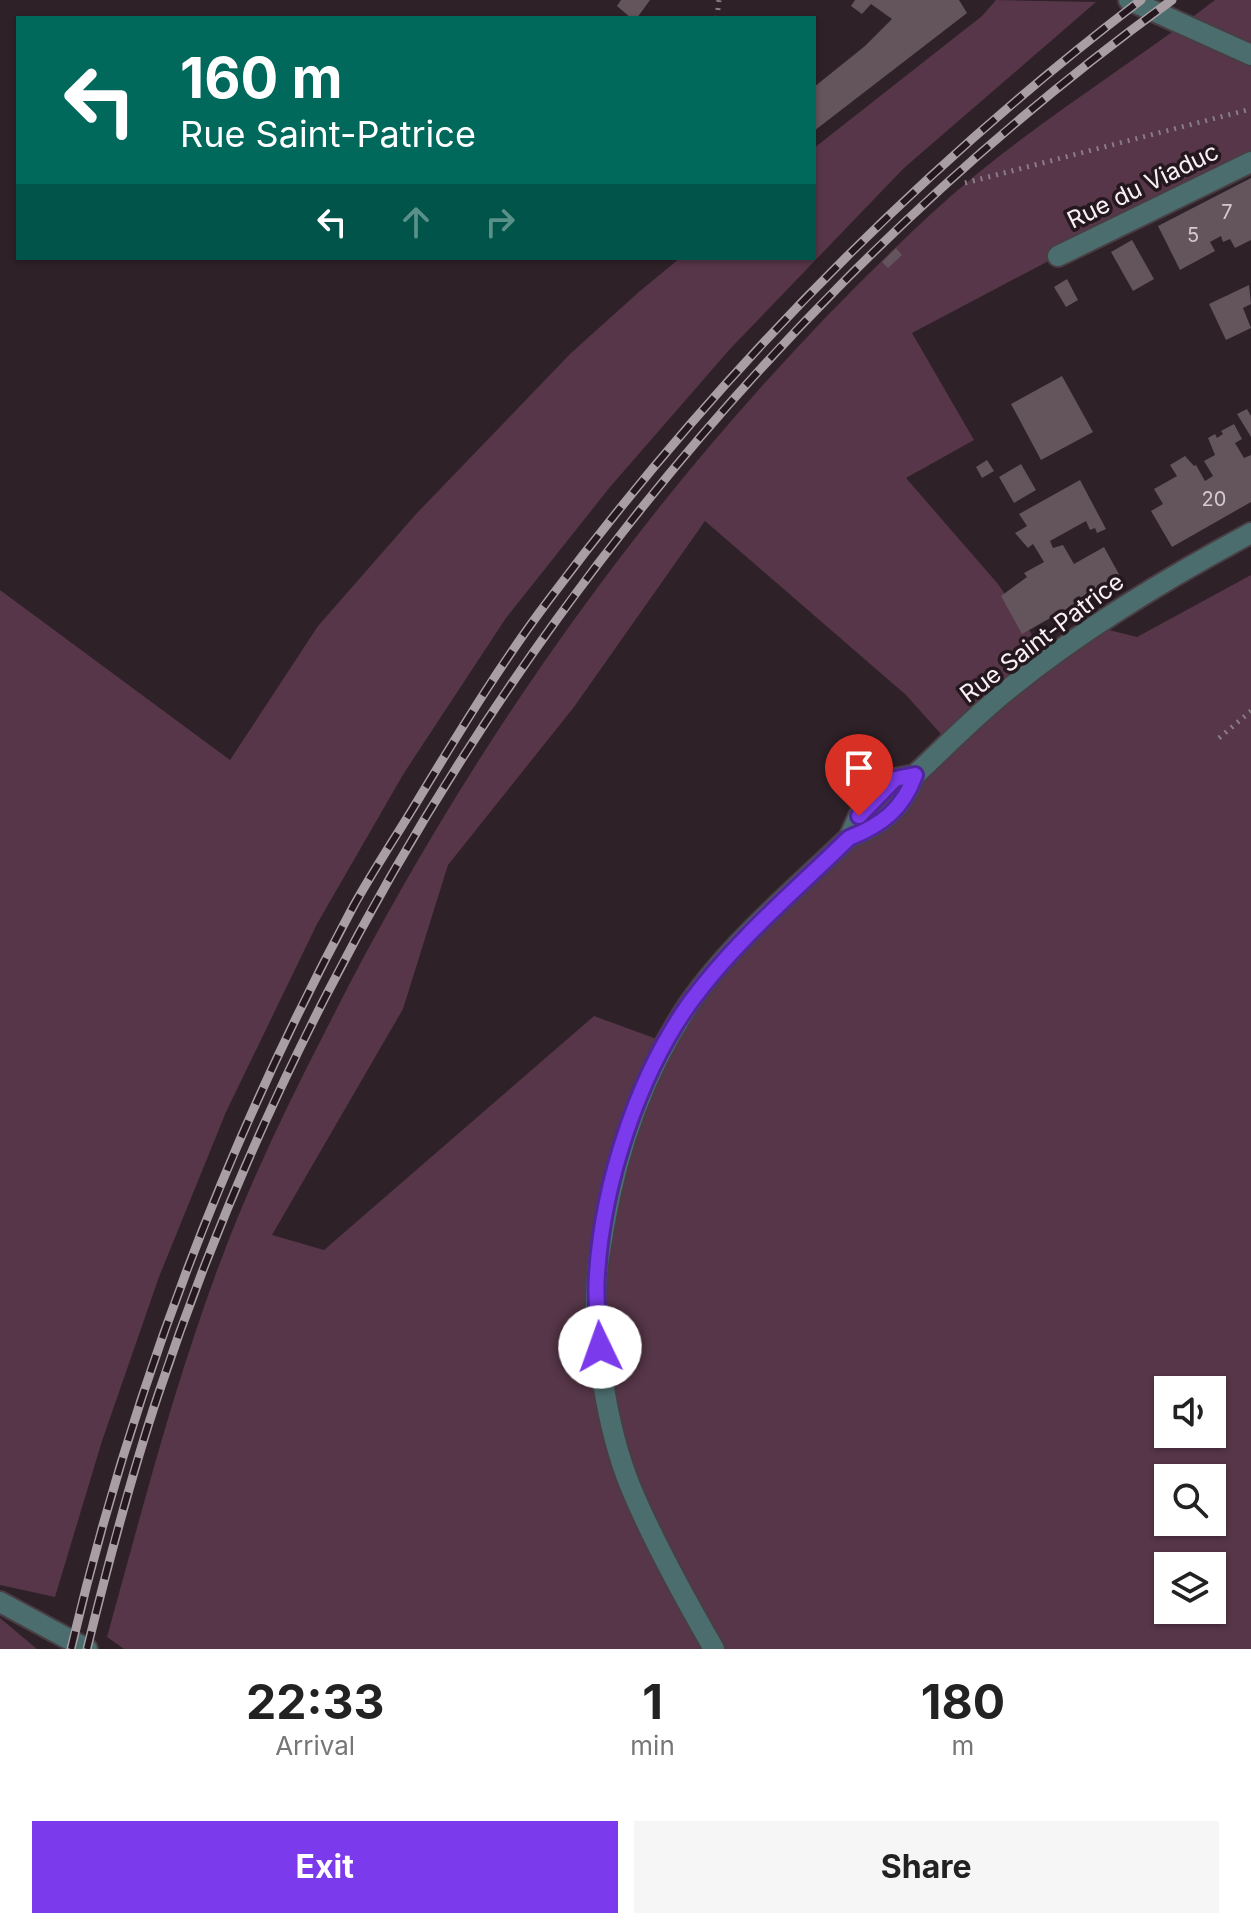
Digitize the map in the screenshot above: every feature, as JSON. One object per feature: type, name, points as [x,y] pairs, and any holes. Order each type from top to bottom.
[{"type":"street","points":[[1129,0],[1251,55]]},
{"type":"street","name":"Rue du Viaduc","points":[[1058,256],[1251,162]]},
{"type":"street","name":"Rue Saint-Patrice","points":[[714,1649],[630,1487],[613,1428],[602,1370],[597,1275],[609,1197],[623,1139],[665,1042],[719,967],[763,921],[849,838],[877,827],[908,793],[915,775],[1010,688],[1093,626],[1185,568],[1251,533]]},
{"type":"street","points":[[0,1602],[87,1649]]},
{"type":"path","points":[[965,183],[1251,109]]},
{"type":"path","points":[[1219,738],[1251,711]]},
{"type":"shaded area","points":[[996,0],[1096,2],[904,168],[816,260],[816,146],[982,16]]},
{"type":"shaded area","points":[[1215,0],[1251,0],[1251,162],[1058,256],[912,333],[974,440],[906,478],[998,584],[1049,660],[1093,626],[1137,637],[1251,575],[1251,1649],[124,1649],[107,1637],[182,1373],[217,1270],[258,1170],[328,1026],[387,914],[451,804],[520,697],[594,593],[671,492],[754,395],[840,303],[931,214],[1034,130]],"holes":[[[705,521],[906,695],[949,743],[859,816],[665,1042],[594,1016],[324,1250],[272,1235],[403,1009],[448,865],[574,707]]]},
{"type":"shaded area","points":[[678,260],[816,260],[730,349],[610,487],[506,618],[404,773],[317,924],[226,1112],[159,1277],[102,1441],[55,1597],[0,1585],[0,590],[230,760],[318,626],[417,513],[571,353]]},
{"type":"shaded area","points":[[0,1618],[37,1649],[0,1649]]},
{"type":"building","points":[[621,0],[650,0],[638,16],[629,16],[617,6]]},
{"type":"building","points":[[855,0],[959,0],[967,13],[816,129],[816,85],[865,46],[892,19],[871,4],[862,14],[851,6]]},
{"type":"building","points":[[1251,178],[1251,240],[1235,248],[1230,239],[1223,242],[1221,236],[1210,242],[1215,251],[1180,270],[1158,226]]},
{"type":"building","points":[[1132,240],[1154,279],[1133,291],[1111,252]]},
{"type":"building","points":[[896,248],[902,255],[888,268],[882,262]]},
{"type":"building","points":[[1067,279],[1078,300],[1066,307],[1054,287]]},
{"type":"building","points":[[1249,285],[1251,304],[1243,308],[1251,328],[1226,340],[1209,304]]},
{"type":"building","points":[[1062,376],[1093,432],[1041,460],[1011,404]]},
{"type":"building","points":[[1247,409],[1251,416],[1251,437],[1237,414]]},
{"type":"building","points":[[1234,424],[1242,439],[1235,443],[1244,458],[1251,455],[1251,502],[1172,547],[1151,511],[1163,504],[1154,489],[1177,476],[1170,465],[1185,456],[1196,465],[1205,481],[1213,476],[1204,461],[1215,455],[1208,438],[1215,434],[1217,438],[1223,434],[1221,431]]},
{"type":"building","points":[[987,460],[994,471],[982,478],[976,467]]},
{"type":"building","points":[[1021,464],[1036,490],[1014,503],[999,477]]},
{"type":"building","points":[[1080,480],[1106,529],[1097,533],[1095,528],[1090,530],[1086,521],[1050,541],[1053,548],[1063,545],[1074,564],[1104,547],[1121,578],[1022,634],[1001,596],[1027,577],[1024,573],[1044,562],[1033,544],[1028,548],[1015,533],[1027,526],[1019,514]]},
{"type":"railway","points":[[71,1649],[123,1457],[154,1362],[224,1176],[307,995],[353,907],[482,696],[531,624],[613,517],[751,357],[899,206],[978,134],[1141,0]]},
{"type":"railway","points":[[87,1649],[120,1522],[158,1395],[235,1191],[328,992],[435,801],[557,619],[692,447],[840,285],[1000,136],[1172,0]]},
{"type":"route","points":[[600,1347],[597,1275],[609,1197],[623,1139],[665,1042],[719,967],[849,838],[877,827],[908,793],[915,775],[895,779],[859,816]]}]
